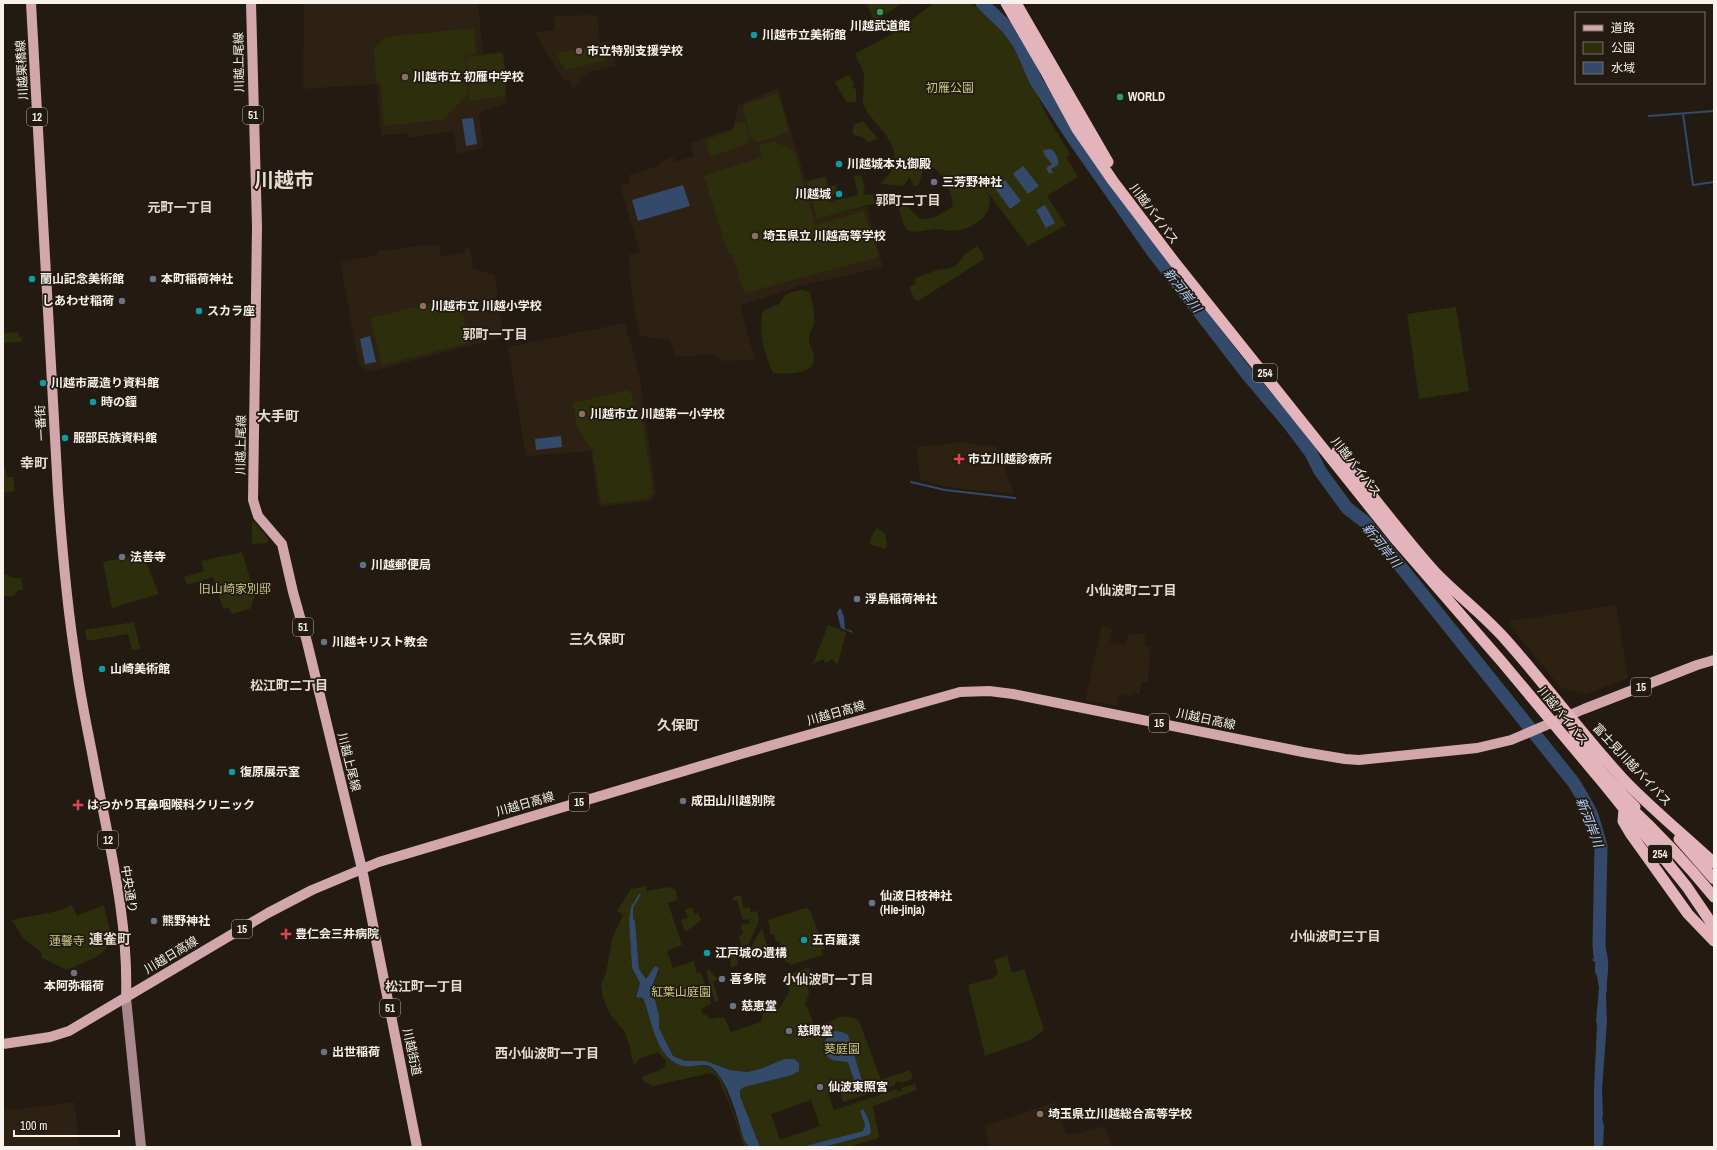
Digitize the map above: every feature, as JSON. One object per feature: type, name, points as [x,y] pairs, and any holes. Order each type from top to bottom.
[{"type":"highway","name":"川越バイパス","points":[[1006,3],[1077,129],[1147,225],[1397,541],[1604,784],[1687,887],[1714,926]]},
{"type":"highway","name":"川越バイパス","points":[[1016,3],[1084,123],[1118,177],[1402,533],[1458,596],[1492,625],[1569,716]]},
{"type":"highway","name":"富士見川越バイパス","points":[[1569,716],[1611,765],[1648,804],[1714,863]]},
{"type":"highway","points":[[1569,716],[1573,733],[1581,745],[1652,828]]},
{"type":"highway","name":"254","points":[[1604,784],[1652,828],[1676,853],[1714,898]]},
{"type":"highway","name":"254","points":[[1648,804],[1714,878]]},
{"type":"highway","name":"254","points":[[1624,810],[1623,821],[1645,854],[1688,914],[1714,941]]},
{"type":"main road","name":"川越栗橋線","points":[[31,3],[44,231]]},
{"type":"main road","name":"川越上尾線","points":[[251,3],[257,227],[253,500],[258,516],[282,544],[362,869]]},
{"type":"main road","name":"一番街","points":[[44,231],[59,497],[70,620],[79,684]]},
{"type":"main road","name":"川越日高線","points":[[3,1044],[39,1039],[64,1033],[126,998],[268,913],[312,890],[401,854],[741,754],[960,692],[989,691],[1035,698],[1345,759],[1374,759],[1477,748],[1503,742],[1525,735],[1697,665],[1714,660]]},
{"type":"main road","name":"中央通り","points":[[79,684],[117,894],[126,962],[126,998],[141,1147]]},
{"type":"main road","name":"川越街道","points":[[362,869],[417,1147]]},
{"type":"shaded area","name":"川越市立 初雁中学校","points":[[304,3],[478,3],[483,54],[503,51],[506,70],[506,104],[479,112],[483,148],[457,154],[454,131],[409,138],[408,133],[381,136],[377,84],[303,89]]},
{"type":"shaded area","name":"市立特別支援学校","points":[[597,15],[600,42],[610,41],[616,66],[589,72],[572,89],[569,80],[563,80],[534,32],[554,30],[554,16]]},
{"type":"shaded area","name":"埼玉県立 川越高等学校","points":[[778,88],[817,219],[867,206],[883,267],[800,286],[740,306],[755,360],[722,361],[715,355],[675,356],[670,340],[640,336],[633,304],[628,255],[640,253],[620,185],[629,183],[629,175],[659,166],[659,163],[673,157],[675,162],[694,156],[691,143],[733,128],[738,105]]},
{"type":"shaded area","name":"川越市立 川越小学校","points":[[428,245],[428,247],[439,245],[441,257],[465,253],[465,248],[470,248],[473,269],[495,276],[498,294],[496,296],[504,337],[369,372],[359,365],[340,262],[378,255],[378,251]]},
{"type":"shaded area","name":"川越市立 川越第一小学校","points":[[625,323],[640,377],[656,493],[651,501],[599,507],[591,451],[526,456],[508,347]]},
{"type":"shaded area","name":"市立川越診療所","points":[[967,442],[970,444],[997,447],[1014,494],[946,487],[920,479],[916,447]]},
{"type":"shaded area","points":[[1616,605],[1628,678],[1586,694],[1561,688],[1511,627],[1510,621]]},
{"type":"shaded area","points":[[1102,626],[1113,629],[1110,642],[1125,645],[1129,634],[1146,634],[1145,646],[1150,647],[1148,682],[1141,682],[1140,695],[1133,693],[1132,697],[1119,694],[1117,706],[1085,700]]},
{"type":"shaded area","points":[[74,1102],[80,1147],[3,1147],[3,1111]]},
{"type":"shaded area","name":"埼玉県立川越総合高等学校","points":[[1056,1102],[1066,1134],[1079,1133],[1105,1126],[1112,1147],[990,1147],[984,1126]]},
{"type":"green space","name":"川越武道館","points":[[866,3],[902,3],[875,22]]},
{"type":"green space","name":"初雁公園","points":[[934,3],[970,3],[988,16],[1010,36],[1020,53],[1023,64],[1046,114],[1070,154],[1066,157],[1078,177],[1047,196],[1066,225],[1028,246],[985,189],[990,198],[987,212],[983,218],[971,226],[964,229],[949,231],[936,229],[918,232],[908,231],[903,223],[899,209],[901,207],[909,208],[919,218],[928,219],[937,216],[952,207],[950,192],[941,175],[933,167],[924,168],[919,184],[915,186],[913,185],[910,177],[903,186],[881,184],[891,172],[894,163],[894,154],[888,139],[866,110],[863,103],[864,73],[855,54],[892,34]]},
{"type":"green space","points":[[474,28],[476,54],[465,56],[468,94],[444,119],[384,126],[380,83],[376,82],[374,48],[386,37]]},
{"type":"green space","points":[[603,44],[606,60],[565,70],[559,59],[558,53]]},
{"type":"green space","points":[[502,53],[505,70],[505,96],[470,101],[466,57]]},
{"type":"green space","points":[[849,75],[854,84],[853,88],[856,89],[856,102],[846,102],[835,82]]},
{"type":"green space","points":[[778,93],[789,132],[757,143],[751,138],[743,110],[744,105]]},
{"type":"green space","points":[[863,121],[878,139],[868,142],[862,137],[854,135],[852,130],[855,124]]},
{"type":"green space","points":[[745,122],[750,140],[745,145],[711,157],[706,140],[733,130],[736,123]]},
{"type":"green space","points":[[774,141],[794,151],[815,225],[864,211],[879,257],[744,293],[732,254],[728,253],[704,176],[762,157],[759,145]]},
{"type":"green space","points":[[861,175],[865,190],[863,192],[864,195],[872,194],[875,203],[817,219],[806,181],[826,177],[828,187],[836,185],[838,194],[827,197],[828,202],[858,195],[854,176]]},
{"type":"green space","points":[[977,246],[983,254],[984,259],[918,301],[915,300],[909,287],[916,284],[914,279],[937,270],[951,268],[957,265],[965,254]]},
{"type":"green space","points":[[801,290],[810,292],[814,312],[814,325],[809,335],[809,342],[814,355],[813,364],[810,368],[798,373],[773,373],[763,342],[761,327],[763,311],[779,304],[785,295]]},
{"type":"green space","points":[[459,297],[469,343],[382,365],[370,318]]},
{"type":"green space","points":[[1456,307],[1469,391],[1419,399],[1407,314]]},
{"type":"green space","points":[[19,332],[19,337],[22,337],[22,342],[3,343],[3,333]]},
{"type":"green space","points":[[628,390],[632,395],[634,409],[642,417],[653,493],[648,499],[601,504],[592,447],[590,447],[577,427],[573,403]]},
{"type":"green space","points":[[5,466],[7,477],[13,477],[15,491],[3,493],[3,467]]},
{"type":"green space","points":[[254,521],[269,540],[267,543],[252,543],[252,522]]},
{"type":"green space","points":[[877,528],[885,533],[887,545],[885,549],[869,544],[873,533]]},
{"type":"green space","name":"旧山崎家別邸","points":[[242,552],[255,595],[250,609],[232,614],[229,608],[223,609],[213,577],[187,585],[184,577],[204,571],[201,561]]},
{"type":"green space","points":[[143,554],[159,594],[112,608],[103,562]]},
{"type":"green space","points":[[3,573],[13,578],[21,578],[23,589],[17,591],[14,596],[3,596]]},
{"type":"green space","points":[[134,622],[140,649],[132,650],[128,634],[87,641],[85,630]]},
{"type":"green space","points":[[828,625],[846,632],[838,663],[836,664],[832,659],[826,663],[823,659],[813,664]]},
{"type":"green space","points":[[646,886],[646,891],[670,887],[676,890],[677,900],[668,903],[682,945],[667,951],[673,968],[694,961],[697,973],[701,972],[711,1004],[701,1009],[703,1015],[706,1014],[710,1019],[724,1017],[731,1032],[761,1022],[763,1014],[767,1011],[771,1013],[778,1009],[790,990],[787,985],[793,977],[793,973],[809,967],[811,975],[806,986],[809,993],[805,1004],[812,1022],[823,1024],[845,1016],[859,1021],[881,1080],[910,1070],[913,1079],[900,1083],[899,1081],[895,1083],[895,1085],[843,1102],[839,1089],[828,1093],[834,1110],[897,1089],[898,1092],[902,1091],[901,1088],[915,1084],[917,1090],[873,1106],[879,1138],[849,1147],[824,1147],[869,1135],[864,1110],[860,1111],[865,1125],[863,1131],[801,1147],[760,1147],[740,1096],[740,1090],[744,1087],[792,1075],[784,1059],[760,1069],[747,1072],[730,1070],[706,1061],[685,1061],[673,1056],[659,1028],[659,1016],[652,987],[659,971],[655,966],[646,979],[639,969],[633,908],[640,894],[634,900],[629,921],[632,968],[640,983],[636,995],[643,998],[651,1024],[668,1057],[687,1066],[706,1065],[712,1068],[721,1078],[744,1140],[749,1147],[744,1147],[732,1110],[717,1076],[710,1073],[653,1086],[643,1081],[642,1077],[664,1068],[666,1061],[658,1052],[639,1059],[635,1065],[624,1031],[610,1014],[603,997],[601,985],[606,973],[612,939],[623,915],[617,911],[631,889]],"holes":[[[811,1100],[820,1126],[780,1140],[771,1114]]]},
{"type":"green space","points":[[741,895],[743,908],[750,907],[751,912],[757,911],[759,921],[748,945],[741,947],[739,936],[743,934],[741,925],[750,923],[749,919],[743,920],[737,900],[733,901],[733,897]]},
{"type":"green space","name":"蓮馨寺","points":[[72,905],[77,916],[104,905],[110,931],[108,932],[106,949],[96,957],[67,970],[42,958],[41,952],[23,938],[12,920],[58,911]]},
{"type":"green space","points":[[692,907],[695,914],[698,913],[701,920],[685,931],[681,920],[688,918],[685,910]]},
{"type":"green space","points":[[806,908],[810,910],[825,949],[821,950],[823,955],[790,965],[789,962],[786,963],[783,952],[775,954],[774,949],[780,948],[779,941],[776,942],[774,934],[771,935],[768,920]]},
{"type":"green space","points":[[762,928],[767,948],[760,951],[759,948],[750,951],[750,949]]},
{"type":"green space","points":[[734,951],[738,963],[732,968],[730,965],[731,958],[727,954]]},
{"type":"green space","points":[[1007,956],[1012,973],[1024,969],[1044,1030],[1030,1040],[985,1056],[968,985],[993,978],[998,974],[994,960]]},
{"type":"green space","points":[[710,969],[713,975],[719,979],[713,982],[719,1001],[715,1002],[706,971]]},
{"type":"water","points":[[473,118],[477,144],[466,146],[462,119]]},
{"type":"water","points":[[1051,149],[1057,156],[1058,165],[1051,169],[1053,173],[1049,173],[1046,168],[1052,164],[1045,156],[1043,150]]},
{"type":"water","points":[[1023,166],[1039,186],[1028,194],[1013,174]]},
{"type":"water","points":[[1005,180],[1021,201],[1010,209],[995,188]]},
{"type":"water","points":[[683,185],[690,206],[638,221],[632,200]]},
{"type":"water","points":[[1045,205],[1055,223],[1046,228],[1036,210]]},
{"type":"water","points":[[370,336],[376,362],[365,364],[360,339]]},
{"type":"water","points":[[561,436],[562,447],[536,450],[535,439]]},
{"type":"water","points":[[839,609],[841,609],[844,617],[845,629],[852,631],[853,633],[841,628],[837,613]]},
{"type":"water","points":[[639,894],[641,894],[633,908],[633,918],[635,921],[639,969],[646,979],[655,966],[659,968],[652,987],[659,1016],[659,1028],[673,1056],[685,1061],[706,1061],[730,1070],[747,1072],[760,1069],[784,1059],[794,1059],[799,1063],[799,1071],[792,1075],[744,1087],[740,1090],[740,1096],[760,1147],[749,1147],[744,1140],[732,1100],[717,1073],[711,1067],[705,1065],[684,1066],[667,1056],[656,1038],[643,998],[636,997],[640,983],[632,968],[629,921],[631,907]]},
{"type":"water","points":[[1598,939],[1603,941],[1608,965],[1606,993],[1607,1021],[1602,1090],[1602,1118],[1604,1126],[1603,1147],[1594,1147],[1596,1021],[1599,988],[1595,972],[1595,962],[1592,959],[1595,960],[1595,953],[1598,951]]},
{"type":"water","points":[[835,1031],[848,1035],[863,1084],[857,1086],[848,1062],[833,1060],[826,1055],[824,1047],[826,1039]],"holes":[[[838,1041],[842,1043],[844,1053],[841,1055],[834,1054],[832,1043]]]},
{"type":"water","points":[[863,1109],[870,1126],[871,1132],[869,1135],[824,1147],[801,1147],[863,1131],[865,1125],[860,1111]]},
{"type":"waterway","name":"新河岸川","points":[[982,3],[1008,28],[1020,45],[1036,81],[1071,135],[1153,252],[1247,374],[1290,425],[1311,453],[1320,471],[1347,508],[1365,522],[1574,783],[1592,815],[1601,846],[1600,957]]},
{"type":"waterway","points":[[1649,116],[1714,111]]},
{"type":"waterway","points":[[1683,114],[1693,185],[1714,182]]},
{"type":"waterway","points":[[911,482],[945,490],[1015,498]]},
{"type":"place","name":"川越武道館","points":[[880,12]]},
{"type":"place","name":"川越市立美術館","points":[[754,35]]},
{"type":"place","name":"市立特別支援学校","points":[[579,51]]},
{"type":"place","name":"川越市立 初雁中学校","points":[[405,77]]},
{"type":"place","name":"WORLD","points":[[1120,97]]},
{"type":"place","name":"川越城本丸御殿","points":[[839,164]]},
{"type":"place","name":"三芳野神社","points":[[934,182]]},
{"type":"place","name":"川越城","points":[[839,194]]},
{"type":"place","name":"埼玉県立 川越高等学校","points":[[755,236]]},
{"type":"place","name":"蘭山記念美術館","points":[[32,279]]},
{"type":"place","name":"本町稲荷神社","points":[[153,279]]},
{"type":"place","name":"しあわせ稲荷","points":[[122,301]]},
{"type":"place","name":"川越市立 川越小学校","points":[[423,306]]},
{"type":"place","name":"スカラ座","points":[[199,311]]},
{"type":"place","name":"川越市蔵造り資料館","points":[[43,383]]},
{"type":"place","name":"時の鐘","points":[[93,402]]},
{"type":"place","name":"川越市立 川越第一小学校","points":[[582,414]]},
{"type":"place","name":"服部民族資料館","points":[[65,438]]},
{"type":"place","name":"市立川越診療所","points":[[959,459]]},
{"type":"place","name":"法善寺","points":[[122,557]]},
{"type":"place","name":"川越郵便局","points":[[363,565]]},
{"type":"place","name":"浮島稲荷神社","points":[[857,599]]},
{"type":"place","name":"川越キリスト教会","points":[[324,642]]},
{"type":"place","name":"山崎美術館","points":[[102,669]]},
{"type":"place","name":"復原展示室","points":[[232,772]]},
{"type":"place","name":"成田山川越別院","points":[[683,801]]},
{"type":"place","name":"はつかり耳鼻咽喉科クリニック","points":[[78,805]]},
{"type":"place","name":"仙波日枝神社 (Hie-jinja)","points":[[872,903]]},
{"type":"place","name":"熊野神社","points":[[154,921]]},
{"type":"place","name":"豊仁会三井病院","points":[[286,934]]},
{"type":"place","name":"五百羅漢","points":[[804,940]]},
{"type":"place","name":"江戸城の遺構","points":[[707,953]]},
{"type":"place","name":"本阿弥稲荷","points":[[74,973]]},
{"type":"place","name":"喜多院","points":[[722,979]]},
{"type":"place","name":"慈恵堂","points":[[733,1006]]},
{"type":"place","name":"慈眼堂","points":[[789,1031]]},
{"type":"place","name":"出世稲荷","points":[[324,1052]]},
{"type":"place","name":"仙波東照宮","points":[[820,1087]]},
{"type":"place","name":"埼玉県立川越総合高等学校","points":[[1040,1114]]},
{"type":"district","name":"川越市","points":[[284,180]]},
{"type":"district","name":"郭町二丁目","points":[[908,200]]},
{"type":"district","name":"元町一丁目","points":[[180,207]]},
{"type":"district","name":"郭町一丁目","points":[[495,334]]},
{"type":"district","name":"大手町","points":[[278,416]]},
{"type":"district","name":"幸町","points":[[34,463]]},
{"type":"district","name":"小仙波町二丁目","points":[[1131,590]]},
{"type":"district","name":"三久保町","points":[[597,639]]},
{"type":"district","name":"松江町二丁目","points":[[289,685]]},
{"type":"district","name":"久保町","points":[[678,725]]},
{"type":"district","name":"小仙波町三丁目","points":[[1335,936]]},
{"type":"district","name":"連雀町","points":[[110,939]]},
{"type":"district","name":"小仙波町一丁目","points":[[828,979]]},
{"type":"district","name":"松江町一丁目","points":[[424,986]]},
{"type":"district","name":"西小仙波町一丁目","points":[[547,1053]]},
{"type":"park label","name":"紅葉山庭園","points":[[681,992]]},
{"type":"park label","name":"葵庭園","points":[[842,1049]]}]
